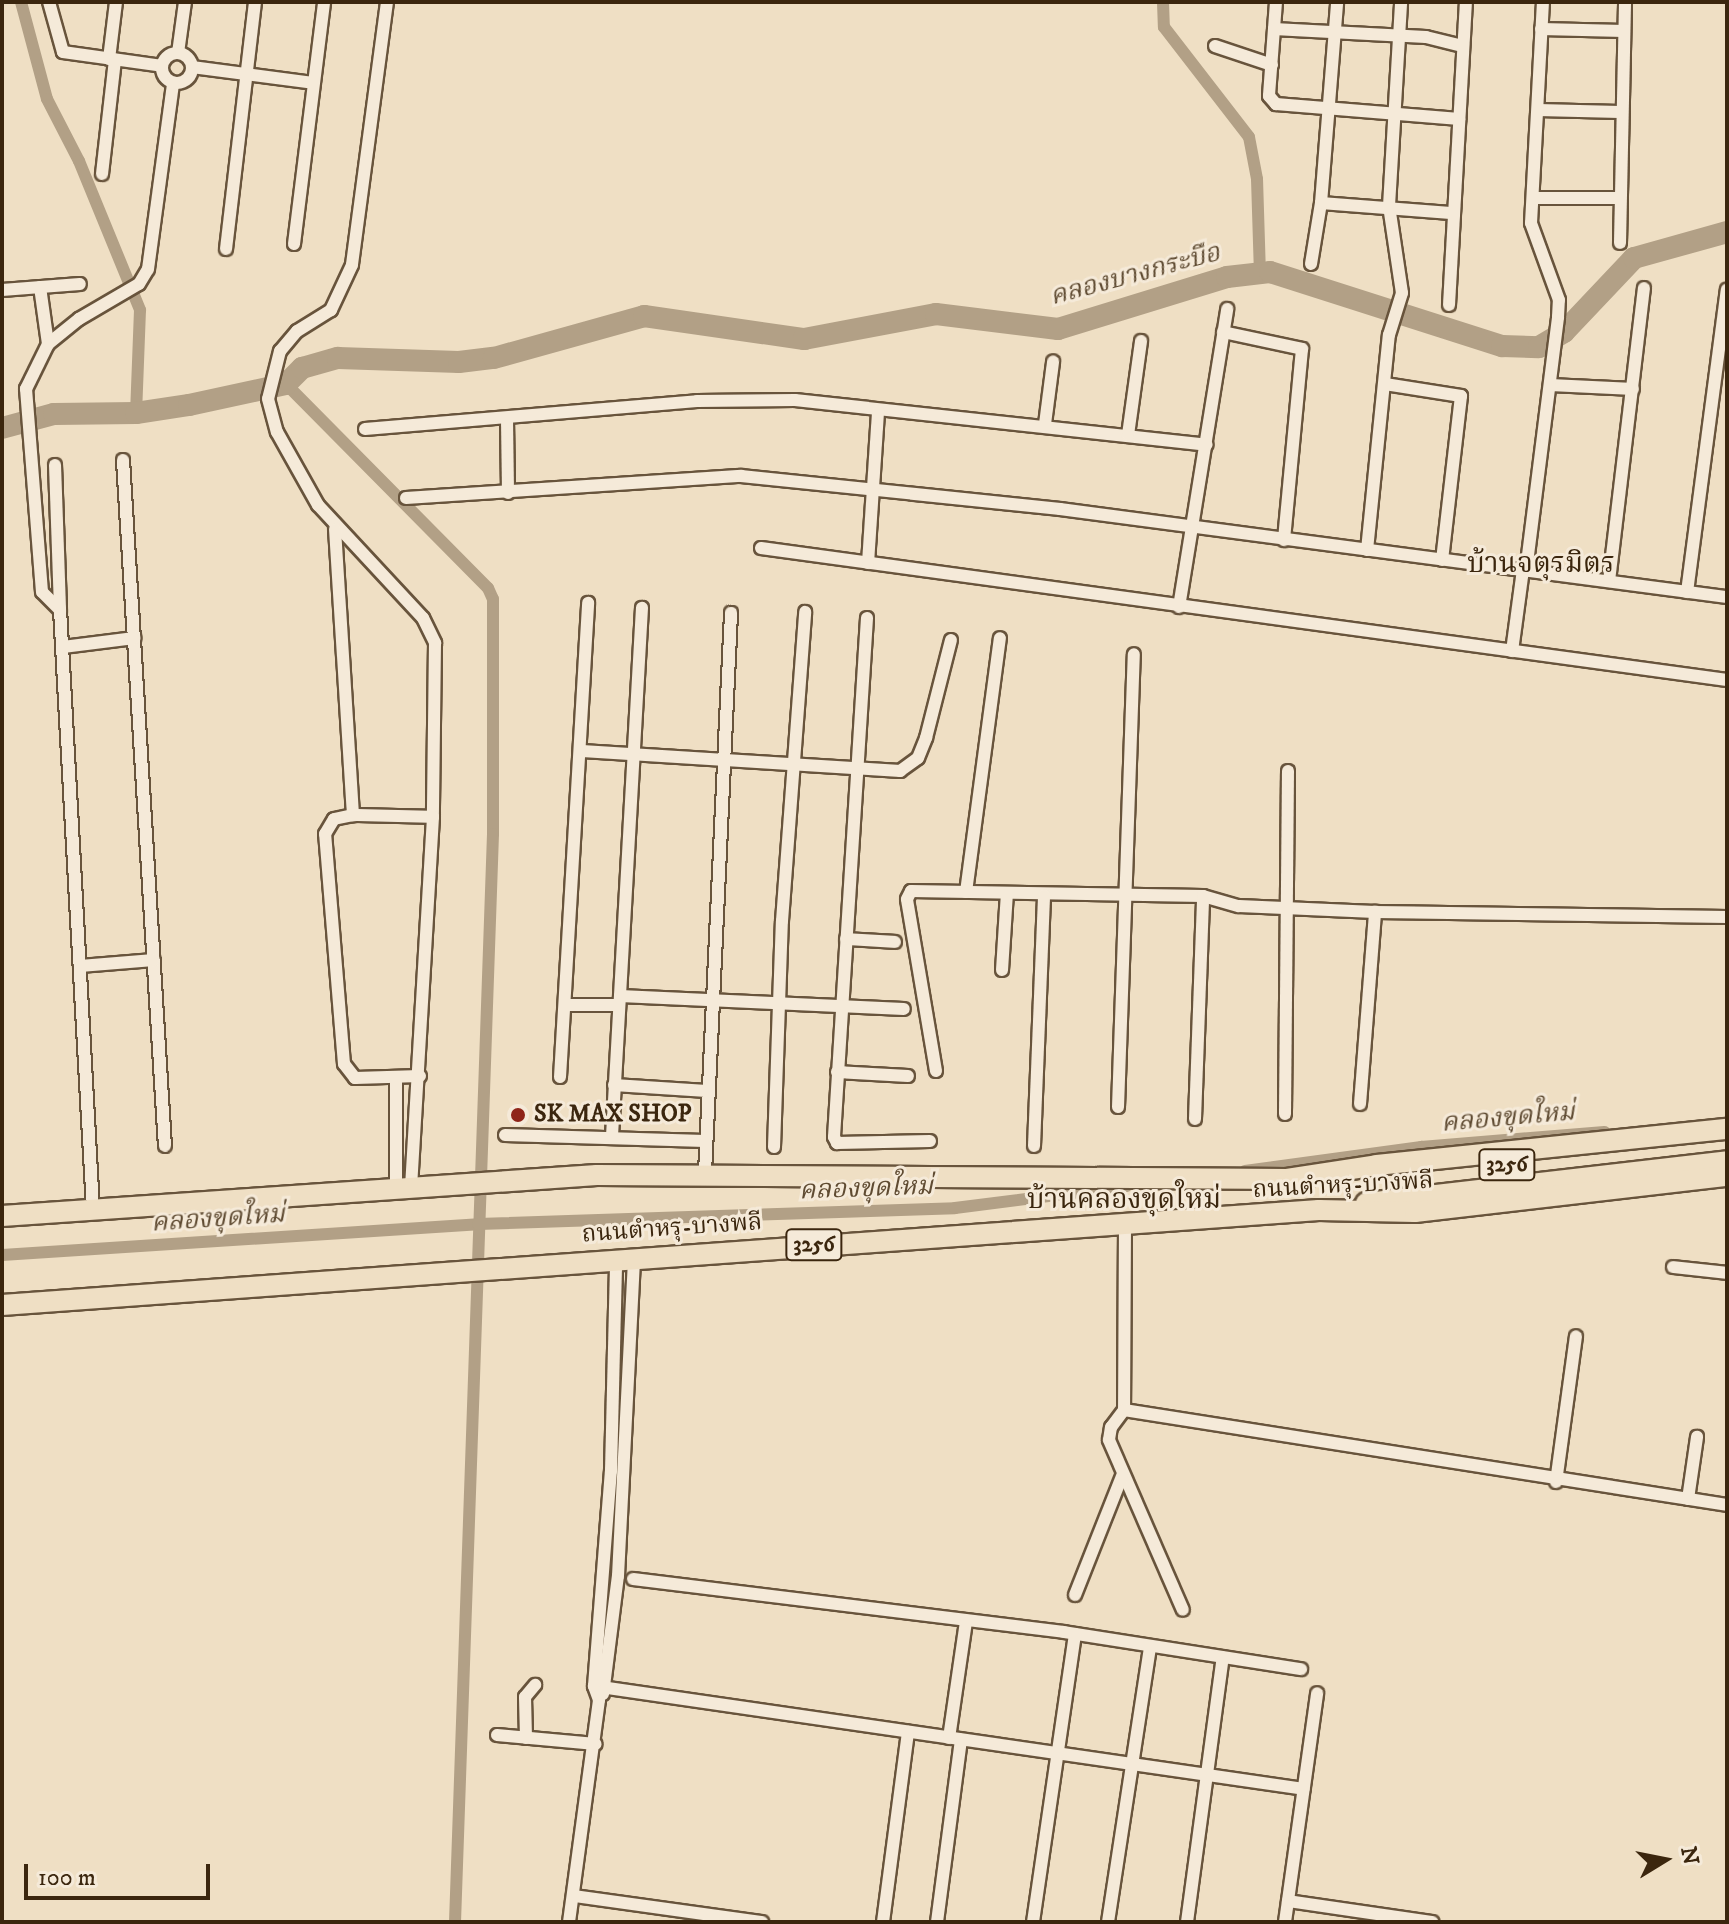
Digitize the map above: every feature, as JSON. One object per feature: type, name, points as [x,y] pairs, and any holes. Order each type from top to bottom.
[{"type":"main road","name":"ถนนตำหรุ-บางพลี","points":[[2,1216],[506,1178],[705,1173],[1287,1179],[1377,1165],[1727,1129]]},
{"type":"main road","name":"3256","points":[[1287,1179],[1370,1179],[1727,1141]]},
{"type":"main road","name":"3256","points":[[1414,1204],[1727,1161]]},
{"type":"main road","name":"ถนนตำหรุ-บางพลี","points":[[2,1305],[1319,1210],[1481,1203],[1727,1176]]},
{"type":"street","points":[[49,2],[63,52],[162,66],[178,53],[185,2]]},
{"type":"street","points":[[102,174],[116,2]]},
{"type":"street","points":[[226,249],[255,2]]},
{"type":"street","points":[[294,244],[324,2]]},
{"type":"street","points":[[387,2],[352,265],[331,310],[297,331],[280,351],[269,381],[268,399],[277,432],[297,473],[335,529],[432,631],[438,658],[420,1076],[404,1185]]},
{"type":"street","points":[[1274,2],[1269,96],[1276,104],[1459,119]]},
{"type":"street","points":[[1311,264],[1321,203],[1337,2]]},
{"type":"street","points":[[1367,550],[1389,335],[1402,293],[1389,206],[1401,2]]},
{"type":"street","points":[[1449,305],[1451,213],[1466,2]]},
{"type":"street","points":[[1512,651],[1552,380],[1559,300],[1531,223],[1543,2]]},
{"type":"street","points":[[1620,243],[1618,198],[1625,2]]},
{"type":"street","points":[[1274,29],[1397,35],[1463,46]]},
{"type":"street","points":[[1541,29],[1624,31]]},
{"type":"street","points":[[1215,46],[1272,65]]},
{"type":"street","points":[[178,53],[192,67],[313,83]]},
{"type":"street","points":[[60,610],[42,592],[26,428],[31,372],[48,344],[79,319],[134,287],[153,253],[173,83],[162,66]]},
{"type":"street","points":[[173,83],[190,76],[192,67]]},
{"type":"street","points":[[1538,110],[1620,112]]},
{"type":"street","points":[[1533,198],[1618,198]]},
{"type":"street","points":[[1321,203],[1451,213]]},
{"type":"street","points":[[2,290],[80,284]]},
{"type":"street","points":[[40,287],[48,344]]},
{"type":"street","points":[[1609,581],[1644,288]]},
{"type":"street","points":[[1687,592],[1727,290]]},
{"type":"street","points":[[1179,607],[1195,527],[1227,309]]},
{"type":"street","points":[[1223,332],[1302,349],[1284,540]]},
{"type":"street","points":[[1128,435],[1141,341]]},
{"type":"street","points":[[1045,424],[1053,362]]},
{"type":"street","points":[[1552,380],[1633,389]]},
{"type":"street","points":[[1385,384],[1461,396],[1442,560]]},
{"type":"street","points":[[365,429],[507,420],[735,399],[795,400],[878,411],[1045,424],[1207,445]]},
{"type":"street","points":[[868,563],[869,492],[878,411]]},
{"type":"street","points":[[507,420],[508,493]]},
{"type":"street","points":[[123,460],[165,1146]]},
{"type":"street","points":[[55,465],[60,610],[93,1209]]},
{"type":"street","points":[[406,498],[741,476],[1195,527],[1727,597]]},
{"type":"street","points":[[335,529],[353,815]]},
{"type":"street","points":[[761,548],[1727,680]]},
{"type":"street","points":[[560,1077],[582,751],[588,603]]},
{"type":"street","points":[[612,1136],[642,608]]},
{"type":"street","points":[[774,1147],[779,1003],[805,612]]},
{"type":"street","points":[[705,1173],[731,613]]},
{"type":"street","points":[[867,618],[837,1072],[837,1143],[930,1141]]},
{"type":"street","points":[[63,647],[134,638]]},
{"type":"street","points":[[966,892],[1000,638]]},
{"type":"street","points":[[582,751],[900,771],[918,758],[951,640]]},
{"type":"street","points":[[1118,1107],[1134,654]]},
{"type":"street","points":[[1285,1114],[1288,771]]},
{"type":"street","points":[[420,1076],[355,1078],[344,1064],[325,834],[334,819],[353,815],[433,817]]},
{"type":"street","points":[[936,1071],[907,896],[917,891],[1203,896],[1239,906],[1375,912],[1727,917]]},
{"type":"street","points":[[1002,970],[1007,893]]},
{"type":"street","points":[[1034,1146],[1044,895]]},
{"type":"street","points":[[1195,1119],[1203,896]]},
{"type":"street","points":[[1360,1104],[1375,912]]},
{"type":"street","points":[[846,939],[895,942]]},
{"type":"street","points":[[80,966],[154,960]]},
{"type":"street","points":[[565,1005],[620,1000],[711,1000],[904,1009]]},
{"type":"street","points":[[837,1072],[908,1076]]},
{"type":"street","points":[[396,1077],[404,1185]]},
{"type":"street","points":[[614,1085],[707,1091]]},
{"type":"street","points":[[505,1135],[705,1141]]},
{"type":"street","points":[[1125,1226],[1124,1410],[1111,1427],[1109,1440],[1183,1610]]},
{"type":"street","points":[[569,1922],[596,1744],[625,1259]]},
{"type":"street","points":[[1673,1267],[1727,1273]]},
{"type":"street","points":[[1556,1482],[1576,1336]]},
{"type":"street","points":[[1124,1410],[1556,1482],[1727,1505]]},
{"type":"street","points":[[1688,1499],[1697,1437]]},
{"type":"street","points":[[1075,1595],[1123,1474]]},
{"type":"street","points":[[633,1579],[1075,1634],[1301,1669]]},
{"type":"street","points":[[937,1922],[966,1621]]},
{"type":"street","points":[[1033,1922],[1075,1634]]},
{"type":"street","points":[[1108,1922],[1150,1646]]},
{"type":"street","points":[[1187,1922],[1223,1657]]},
{"type":"street","points":[[526,1738],[525,1697],[535,1685]]},
{"type":"street","points":[[600,1687],[1304,1789]]},
{"type":"street","points":[[1285,1922],[1317,1693]]},
{"type":"street","points":[[883,1922],[908,1732]]},
{"type":"street","points":[[497,1735],[596,1744]]},
{"type":"street","points":[[574,1896],[762,1922]]},
{"type":"street","points":[[1288,1901],[1432,1922]]},
{"type":"waterway","points":[[21,2],[47,99],[79,161],[140,310],[136,413]]},
{"type":"waterway","points":[[1163,2],[1164,27],[1249,137],[1257,179],[1260,273]]},
{"type":"waterway","name":"คลองบางกระบือ","points":[[2,428],[54,414],[136,413],[189,405],[286,384],[302,368],[338,358],[459,362],[494,358],[644,316],[804,339],[936,314],[1058,329],[1227,277],[1270,272],[1502,346],[1539,347],[1564,332],[1634,258],[1727,232]]},
{"type":"waterway","points":[[286,384],[488,588],[493,599],[493,834],[455,1922]]},
{"type":"waterway","name":"คลองขุดใหม่","points":[[1245,1171],[1421,1147],[1604,1132]]},
{"type":"waterway","name":"คลองขุดใหม่","points":[[2,1255],[478,1224],[955,1208],[1127,1186]]},
{"type":"place","name":"SK MAX SHOP","points":[[518,1115]]},
{"type":"district","name":"บ้านจตุรมิตร","points":[[1541,564]]},
{"type":"district","name":"บ้านคลองขุดใหม่","points":[[1124,1200]]}]
